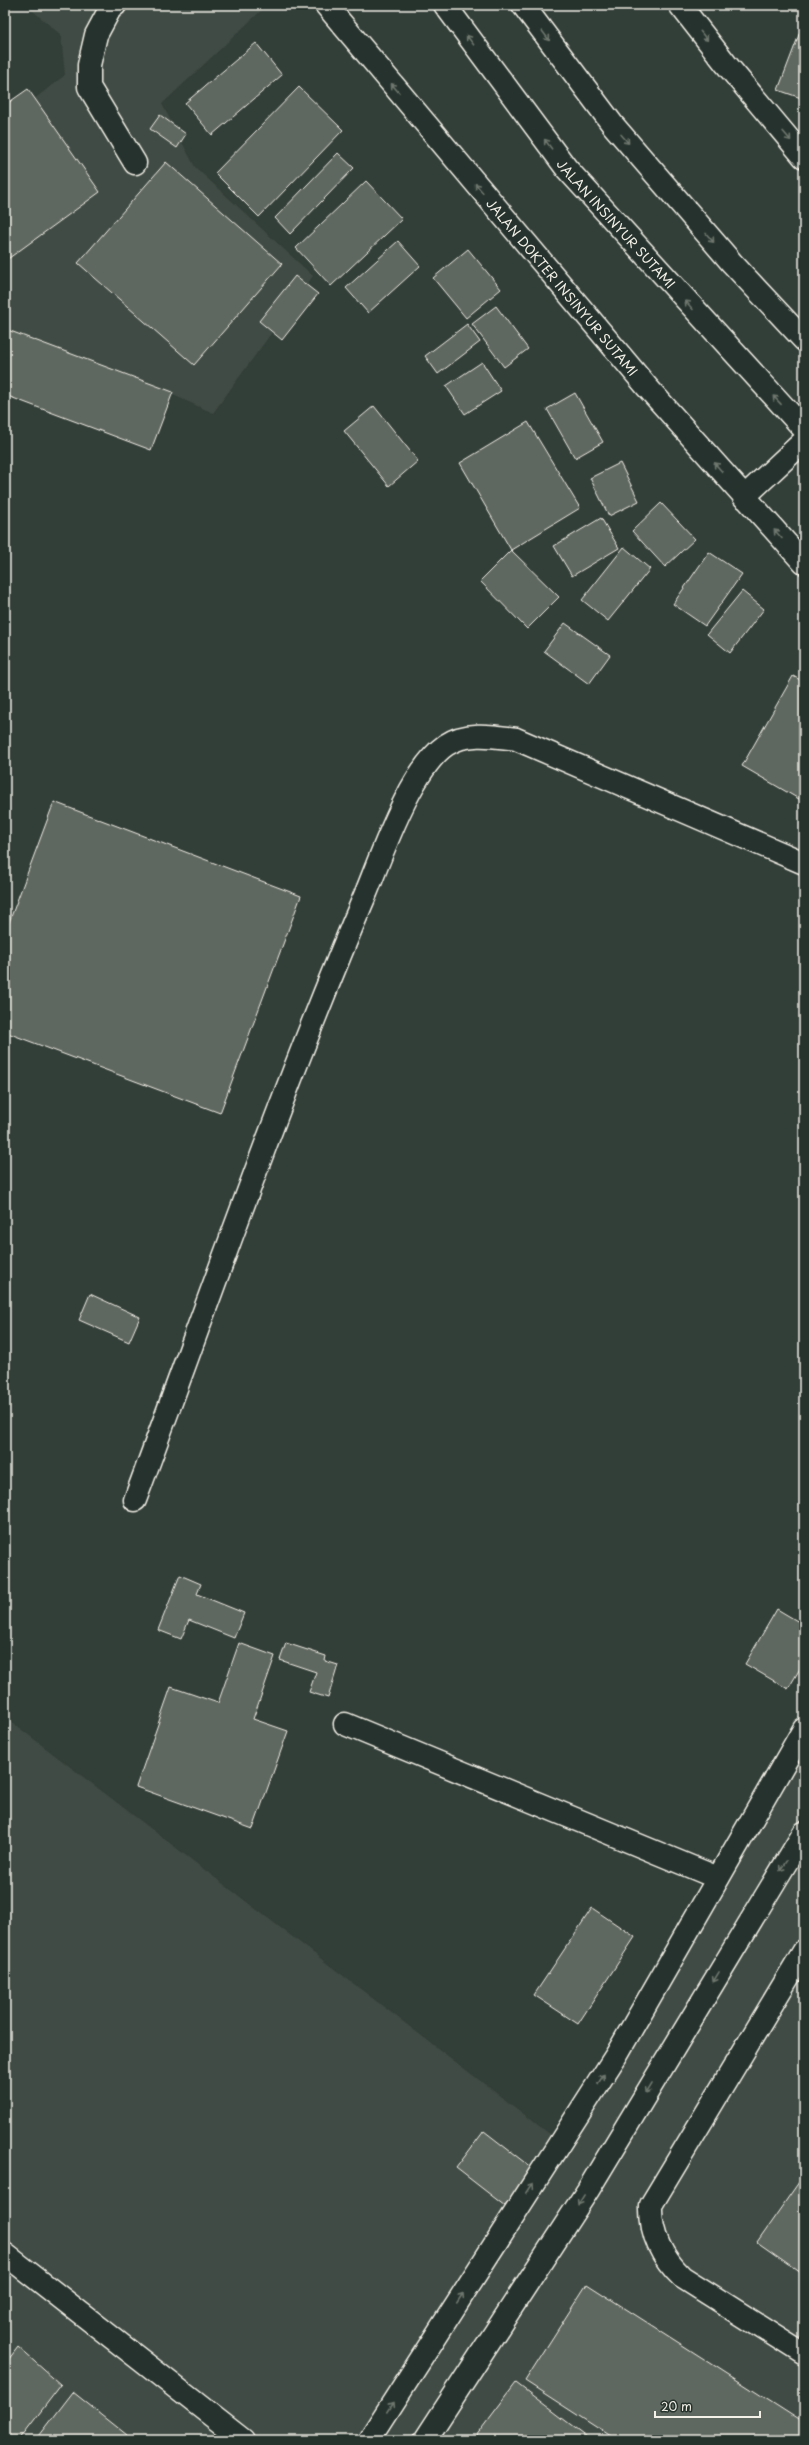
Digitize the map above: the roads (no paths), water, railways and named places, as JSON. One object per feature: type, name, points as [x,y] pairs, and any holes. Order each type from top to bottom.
[{"type":"main road","points":[[115,5],[110,9],[96,34],[89,65],[89,88],[135,163]]},
{"type":"main road","name":"JALAN DOKTER INSINYUR SUTAMI","points":[[326,5],[647,387],[804,563]]},
{"type":"main road","name":"JALAN INSINYUR SUTAMI","points":[[445,5],[567,169],[804,429]]},
{"type":"main road","points":[[523,5],[613,125],[732,263],[804,340]]},
{"type":"main road","points":[[680,5],[726,64],[804,157]]},
{"type":"main road","points":[[744,497],[804,441]]},
{"type":"main road","points":[[135,1500],[326,986],[408,793],[431,760],[446,744],[478,735],[516,739],[804,863]]},
{"type":"main road","points":[[346,1724],[718,1878]]},
{"type":"main road","points":[[369,2440],[616,2054],[804,1729]]},
{"type":"main road","points":[[426,2440],[580,2202],[804,1833]]},
{"type":"main road","points":[[804,1951],[651,2205],[650,2223],[657,2245],[670,2266],[682,2277],[804,2354]]},
{"type":"main road","points":[[5,2254],[243,2440]]}]
